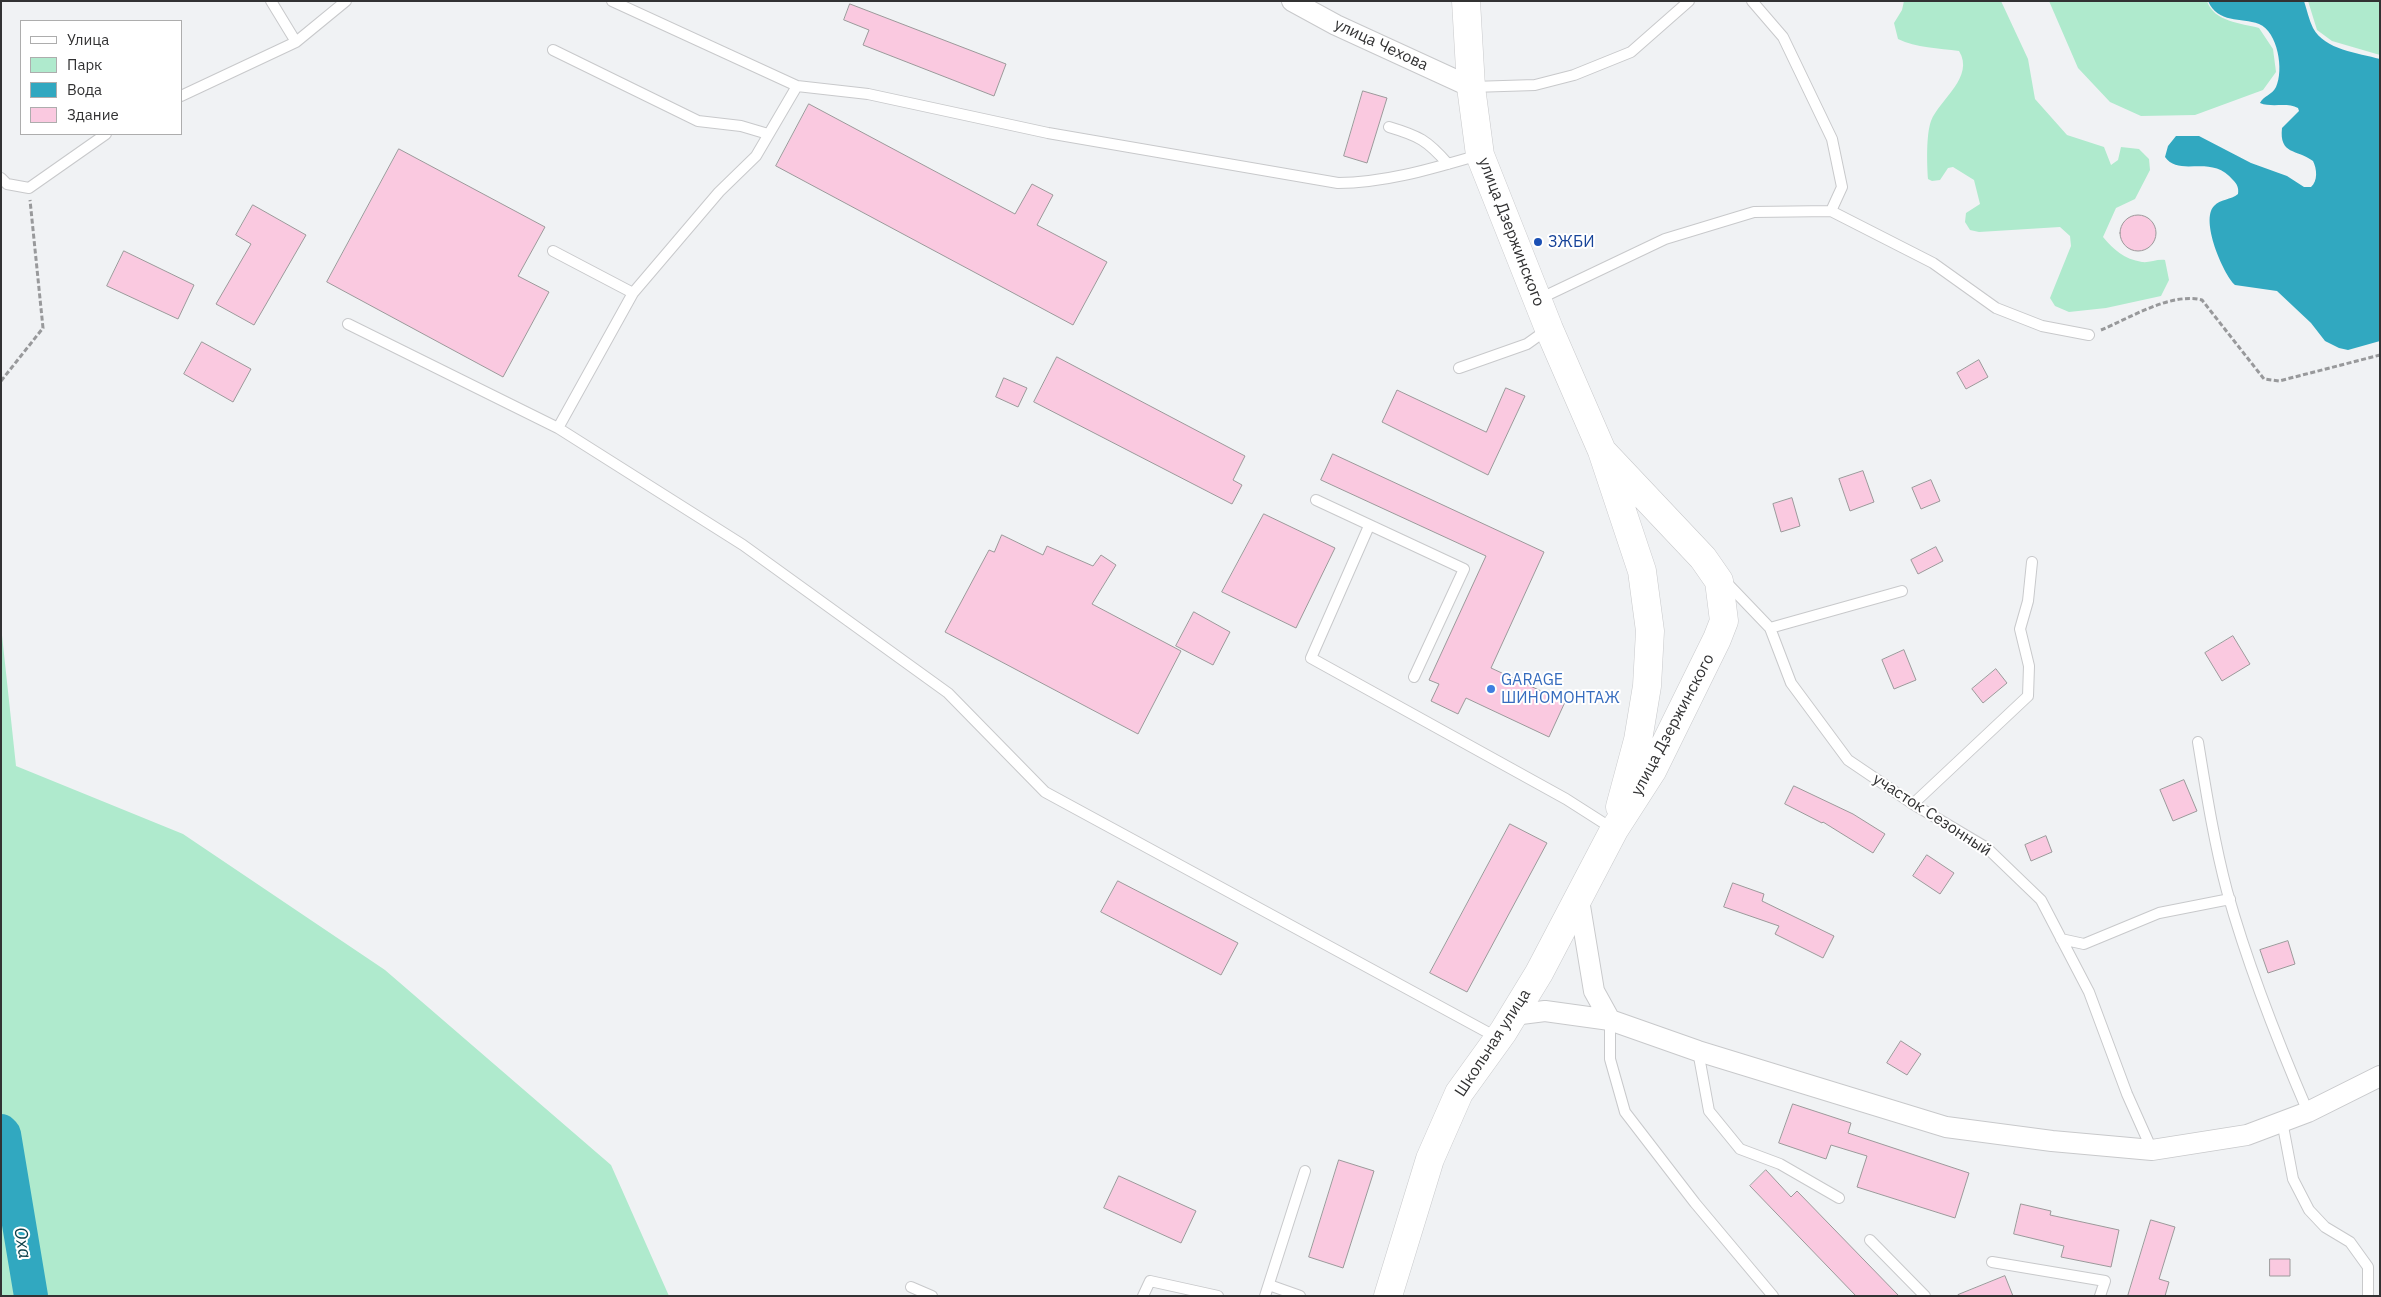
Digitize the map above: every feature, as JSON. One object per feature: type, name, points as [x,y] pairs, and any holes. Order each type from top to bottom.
[{"type":"street","name":"улица Чехова","points":[[1292,1],[1336,25],[1471,86]]},
{"type":"street","name":"улица Дзержинского","points":[[1466,1],[1471,86],[1480,155],[1549,329],[1602,451],[1642,571],[1650,631],[1647,686],[1638,740],[1614,830]]},
{"type":"street","name":"улица Дзержинского","points":[[1602,451],[1703,558],[1719,581],[1724,621],[1718,639],[1652,771],[1614,830]]},
{"type":"street","name":"Школьная улица","points":[[1388,1296],[1430,1159],[1459,1092],[1513,1015],[1579,900],[1614,830]]},
{"type":"street","points":[[1579,900],[1594,991],[1610,1020]]},
{"type":"street","points":[[1513,1015],[1545,1011],[1610,1020],[1698,1051],[1946,1127],[2052,1141],[2152,1150],[2246,1135],[2308,1112],[2380,1076]]},
{"type":"lane","points":[[271,1],[296,42]]},
{"type":"lane","points":[[182,96],[296,42],[346,1]]},
{"type":"lane","points":[[612,1],[797,86],[868,94],[1048,133],[1338,183],[1359,183],[1424,171],[1480,155]]},
{"type":"lane","points":[[1471,86],[1535,85],[1574,74],[1615,59],[1631,52],[1689,1]]},
{"type":"lane","points":[[1752,1],[1783,37],[1832,139],[1842,187],[1832,211]]},
{"type":"lane","points":[[553,50],[698,121],[741,126],[768,134]]},
{"type":"lane","points":[[558,428],[633,293],[719,192],[756,156],[797,86]]},
{"type":"lane","points":[[1388,127],[1414,135],[1429,143],[1448,164]]},
{"type":"lane","points":[[1,178],[7,184],[29,188],[105,135]]},
{"type":"lane","points":[[1538,299],[1665,239],[1745,214],[1754,212],[1832,211],[1933,263],[1996,308],[2042,326],[2089,335]]},
{"type":"lane","points":[[554,251],[633,293]]},
{"type":"lane","points":[[348,324],[558,428],[743,545],[948,694],[1045,792],[1498,1038]]},
{"type":"lane","points":[[1458,368],[1528,344],[1549,329]]},
{"type":"lane","points":[[1316,500],[1464,569],[1414,677]]},
{"type":"lane","points":[[1369,526],[1311,658],[1566,799],[1614,830]]},
{"type":"lane","name":"участок Сезонный","points":[[1703,558],[1770,628],[1791,683],[1848,760],[1913,804],[1987,848],[2040,900],[2089,992],[2127,1094],[2152,1150]]},
{"type":"lane","points":[[1913,804],[2028,696],[2029,666],[2020,629],[2028,601],[2032,562]]},
{"type":"lane","points":[[1770,628],[1902,591]]},
{"type":"lane","points":[[2198,742],[2212,822],[2230,900],[2276,1038],[2308,1112]]},
{"type":"lane","points":[[2061,939],[2084,944],[2160,913],[2230,900]]},
{"type":"lane","points":[[1610,1020],[1610,1059],[1625,1112],[1696,1203],[1773,1296]]},
{"type":"lane","points":[[1698,1051],[1709,1111],[1740,1149],[1780,1164],[1839,1198]]},
{"type":"lane","points":[[2282,1122],[2293,1179],[2309,1210],[2325,1227],[2350,1242],[2368,1267],[2368,1296]]},
{"type":"lane","points":[[1265,1296],[1305,1171]]},
{"type":"lane","points":[[1870,1240],[1925,1296]]},
{"type":"lane","points":[[1992,1262],[2105,1281],[2100,1296]]},
{"type":"lane","points":[[1143,1296],[1150,1281],[1218,1296]]},
{"type":"lane","points":[[1269,1285],[1300,1296]]},
{"type":"lane","points":[[911,1287],[932,1296]]},
{"type":"path","points":[[1,381],[43,328],[29,188]]},
{"type":"path","points":[[2089,335],[2169,301],[2189,296],[2202,300],[2264,379],[2279,381],[2379,355]]},
{"type":"green space","points":[[1904,1],[2001,1],[2028,59],[2035,99],[2067,135],[2104,147],[2111,165],[2118,160],[2121,147],[2139,149],[2149,159],[2150,170],[2135,199],[2116,208],[2103,237],[2115,250],[2130,259],[2145,262],[2165,260],[2169,280],[2161,296],[2106,308],[2069,312],[2055,306],[2050,298],[2071,246],[2070,236],[2060,227],[1979,232],[1970,230],[1965,222],[1966,213],[1980,204],[1974,180],[1953,167],[1948,168],[1940,180],[1932,181],[1928,179],[1927,158],[1931,121],[1960,79],[1963,61],[1959,51],[1920,46],[1898,39],[1894,23],[1902,10]]},
{"type":"green space","points":[[2049,1],[2207,1],[2211,8],[2222,17],[2236,23],[2259,28],[2273,49],[2276,72],[2263,90],[2195,115],[2141,116],[2110,102],[2078,68]]},
{"type":"green space","points":[[2308,1],[2380,1],[2380,55],[2332,41],[2317,30]]},
{"type":"green space","points":[[1,626],[16,766],[183,834],[385,970],[611,1165],[669,1296],[1,1296]]},
{"type":"water","points":[[2208,1],[2304,1],[2313,28],[2325,41],[2343,50],[2380,59],[2380,341],[2348,350],[2339,348],[2325,341],[2311,323],[2277,291],[2235,285],[2219,259],[2211,234],[2210,213],[2219,202],[2238,194],[2237,185],[2224,172],[2215,168],[2179,166],[2171,163],[2165,157],[2168,146],[2176,136],[2199,136],[2251,163],[2287,176],[2304,187],[2311,187],[2316,178],[2313,161],[2290,150],[2283,143],[2282,128],[2299,111],[2298,108],[2289,105],[2260,103],[2274,90],[2278,80],[2278,52],[2271,35],[2266,28],[2259,24],[2224,17],[2212,8]]},
{"type":"building","points":[[850,4],[1006,64],[994,96],[863,45],[869,30],[844,20]]},
{"type":"building","points":[[1363,91],[1387,98],[1367,163],[1344,156]]},
{"type":"building","points":[[809,104],[1015,214],[1032,184],[1053,195],[1037,225],[1107,262],[1073,325],[776,166]]},
{"type":"building","points":[[399,149],[545,227],[518,276],[549,292],[503,377],[327,282]]},
{"type":"building","points":[[253,205],[306,235],[254,325],[216,304],[251,244],[236,235]]},
{"type":"building","points":[[2138,215],[2150,221],[2156,233],[2150,245],[2138,251],[2126,245],[2120,233],[2126,221]]},
{"type":"building","points":[[124,251],[194,285],[178,319],[107,286]]},
{"type":"building","points":[[202,342],[251,369],[233,402],[184,374]]},
{"type":"building","points":[[1057,357],[1245,456],[1233,480],[1242,485],[1232,504],[1034,402]]},
{"type":"building","points":[[1979,360],[1988,377],[1966,389],[1957,373]]},
{"type":"building","points":[[1004,378],[1027,388],[1018,407],[996,397]]},
{"type":"building","points":[[1506,388],[1525,396],[1488,475],[1382,422],[1397,390],[1486,432]]},
{"type":"building","points":[[1333,454],[1544,552],[1491,668],[1565,702],[1549,737],[1466,698],[1458,714],[1431,701],[1439,684],[1429,680],[1486,556],[1321,480]]},
{"type":"building","points":[[1863,471],[1874,502],[1850,511],[1839,479]]},
{"type":"building","points":[[1931,480],[1940,501],[1921,509],[1912,488]]},
{"type":"building","points":[[1792,498],[1800,526],[1781,532],[1773,504]]},
{"type":"building","points":[[1264,514],[1335,548],[1296,628],[1222,592]]},
{"type":"building","points":[[1002,535],[1043,555],[1047,546],[1093,566],[1101,555],[1116,565],[1092,604],[1181,651],[1138,734],[945,632],[989,550],[994,552]]},
{"type":"building","points":[[1936,547],[1943,561],[1918,574],[1911,560]]},
{"type":"building","points":[[1194,612],[1230,632],[1213,665],[1176,646]]},
{"type":"building","points":[[2233,636],[2250,664],[2222,681],[2205,653]]},
{"type":"building","points":[[1904,650],[1916,680],[1894,689],[1882,660]]},
{"type":"building","points":[[1996,669],[2007,683],[1983,703],[1972,689]]},
{"type":"building","points":[[2184,780],[2197,811],[2173,821],[2160,790]]},
{"type":"building","points":[[1794,786],[1853,814],[1885,834],[1873,853],[1823,822],[1785,804]]},
{"type":"building","points":[[1510,824],[1547,843],[1467,992],[1430,973]]},
{"type":"building","points":[[2046,836],[2052,852],[2031,861],[2025,845]]},
{"type":"building","points":[[1927,855],[1954,873],[1940,894],[1913,876]]},
{"type":"building","points":[[1118,881],[1238,943],[1221,975],[1101,912]]},
{"type":"building","points":[[1733,883],[1764,894],[1762,901],[1834,936],[1823,958],[1775,934],[1779,926],[1724,907]]},
{"type":"building","points":[[2288,941],[2295,964],[2268,973],[2260,950]]},
{"type":"building","points":[[1901,1041],[1921,1054],[1907,1075],[1887,1063]]},
{"type":"building","points":[[1793,1104],[1851,1123],[1848,1133],[1969,1173],[1955,1218],[1857,1187],[1867,1156],[1831,1145],[1826,1159],[1779,1143]]},
{"type":"building","points":[[1339,1160],[1374,1171],[1343,1268],[1309,1257]]},
{"type":"building","points":[[1766,1170],[1791,1197],[1797,1191],[1899,1296],[1856,1296],[1750,1186]]},
{"type":"building","points":[[1119,1176],[1196,1211],[1181,1243],[1104,1208]]},
{"type":"building","points":[[2021,1204],[2051,1211],[2050,1215],[2119,1230],[2111,1267],[2061,1257],[2064,1246],[2014,1234]]},
{"type":"building","points":[[2151,1220],[2175,1227],[2159,1279],[2169,1282],[2165,1296],[2128,1296]]},
{"type":"building","points":[[2270,1259],[2290,1259],[2290,1276],[2270,1276]]},
{"type":"building","points":[[2005,1276],[2013,1296],[1958,1296],[1958,1295]]},
{"type":"waterway","name":"Оха","points":[[1,1131],[4,1134],[31,1296]]},
{"type":"place","name":"ЗЖБИ","points":[[1538,242]]},
{"type":"place","name":"GARAGE ШИНОМОНТАЖ","points":[[1491,689]]}]
